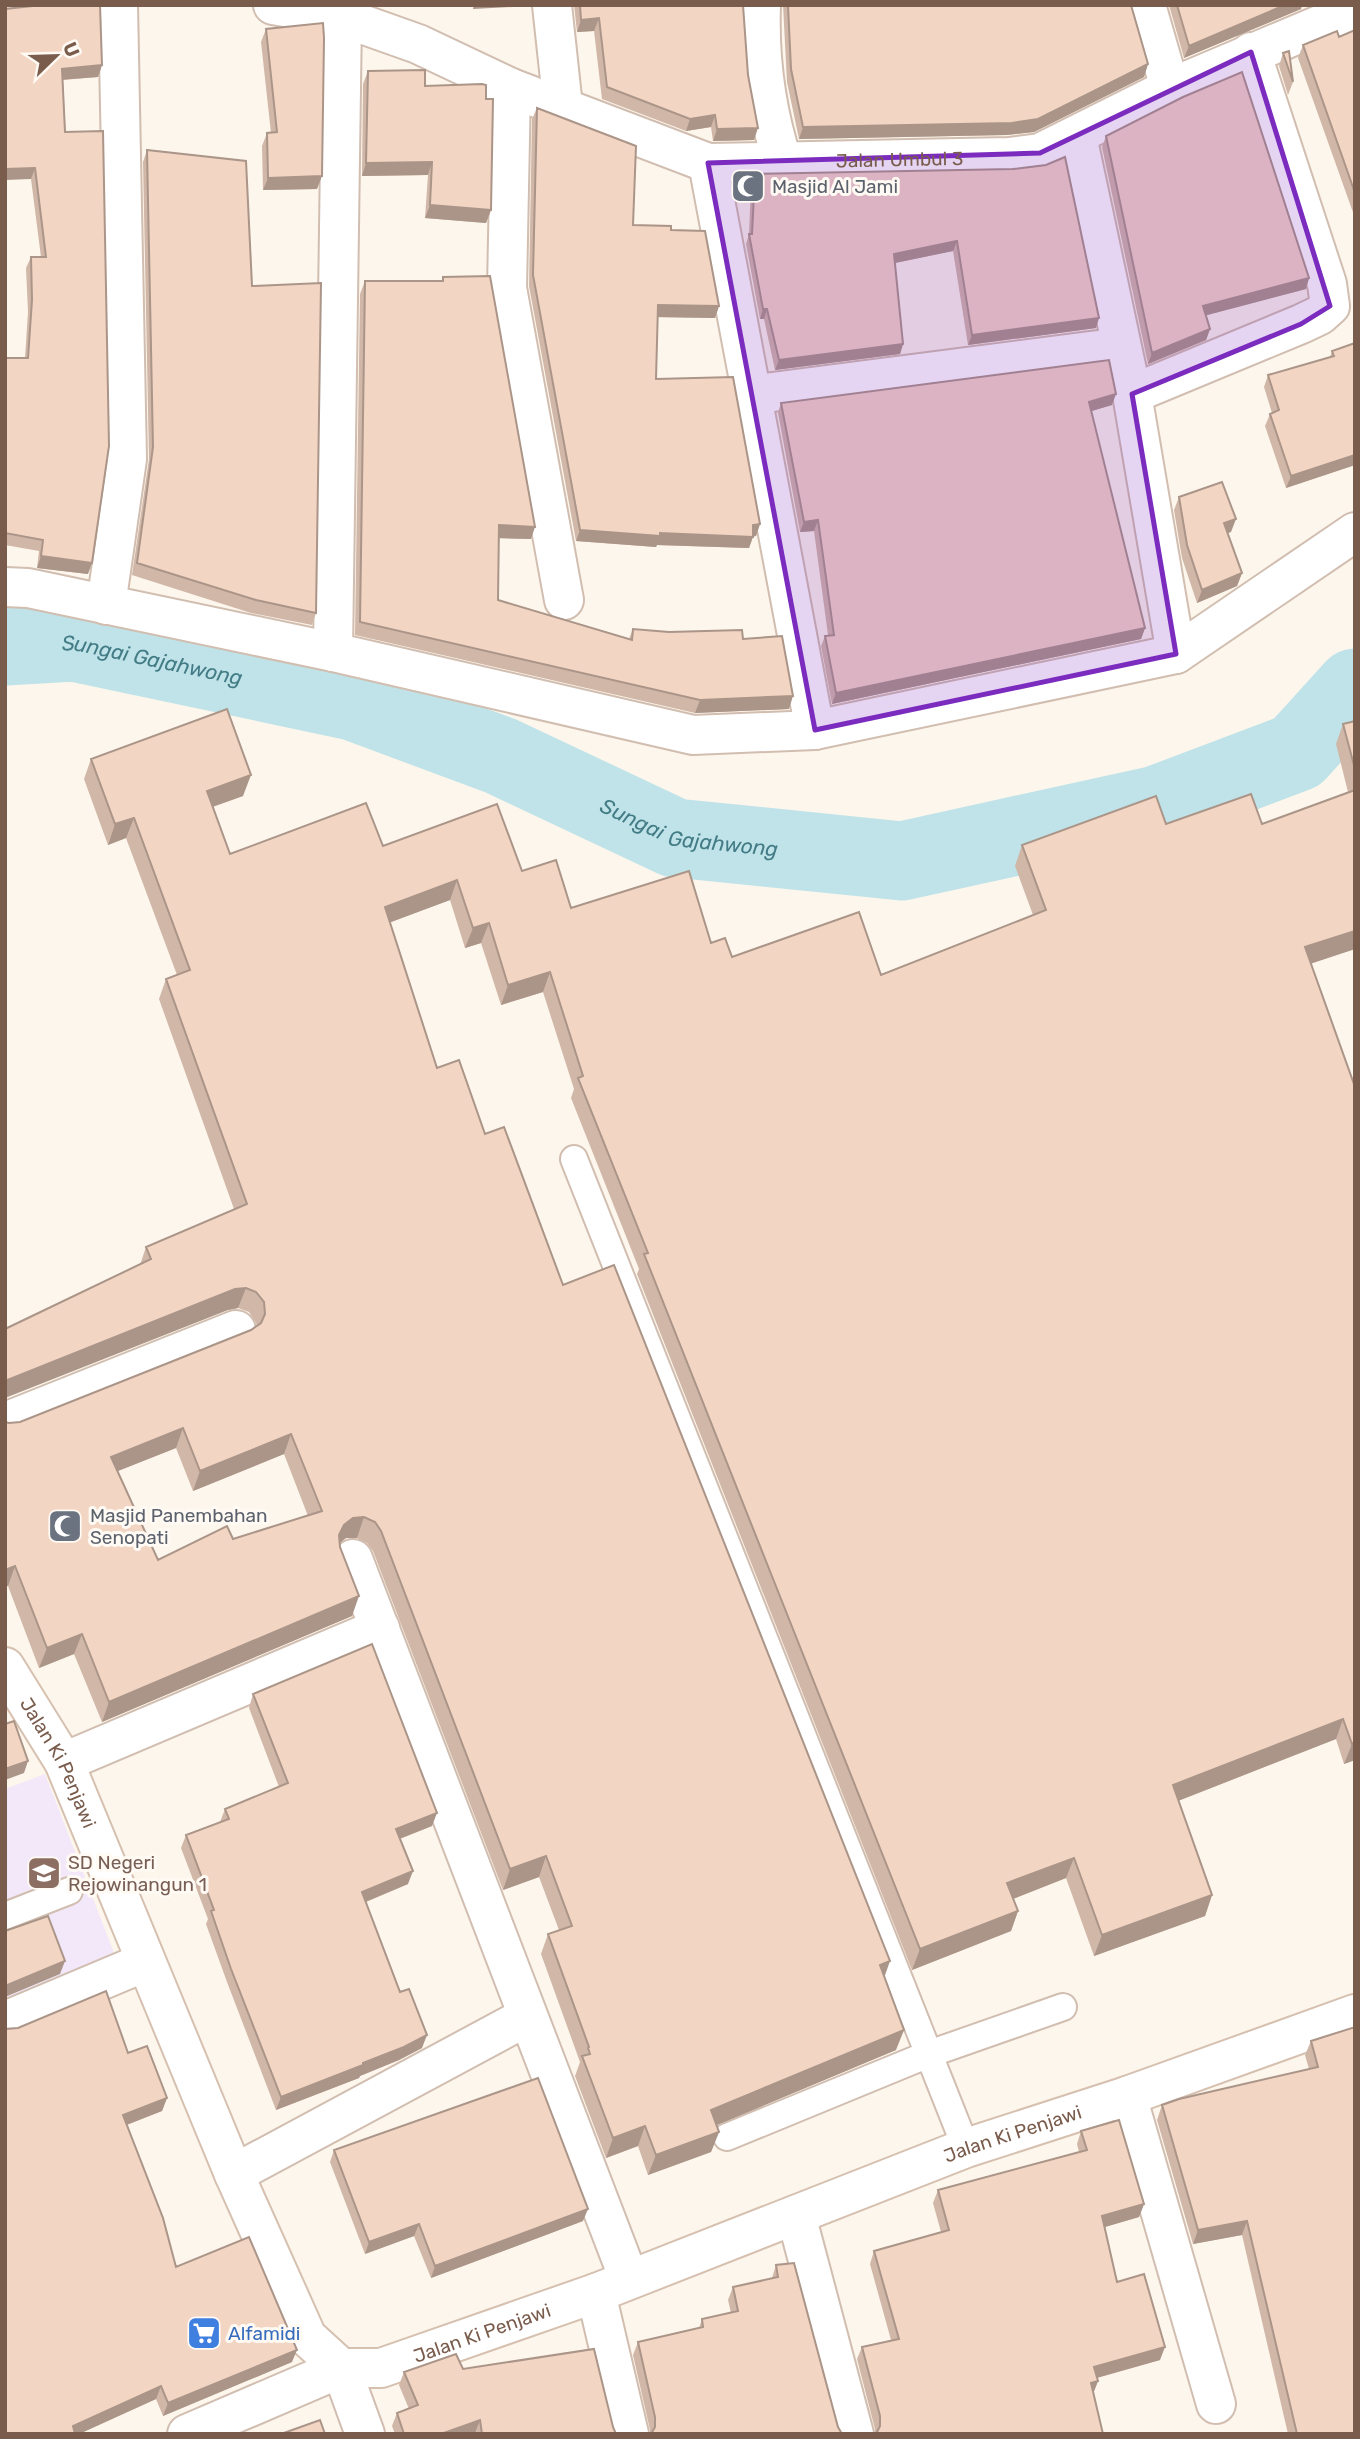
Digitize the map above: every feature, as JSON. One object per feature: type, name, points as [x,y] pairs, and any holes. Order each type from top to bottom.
[{"type":"street","points":[[106,605],[127,459],[118,5]]},
{"type":"street","name":"Jalan Umbul 3","points":[[273,5],[342,17],[418,44],[511,88],[708,163],[1009,157],[1040,153],[1170,88],[1355,10]]},
{"type":"street","points":[[552,5],[563,107]]},
{"type":"street","points":[[761,5],[759,44],[773,133],[783,163]]},
{"type":"street","points":[[1146,5],[1170,88]]},
{"type":"street","points":[[333,652],[342,17]]},
{"type":"street","points":[[1132,394],[1301,324],[1320,315],[1330,306],[1327,284],[1251,52]]},
{"type":"street","points":[[511,88],[508,288],[564,600]]},
{"type":"street","points":[[1077,136],[1132,394],[1175,654]]},
{"type":"street","points":[[708,163],[815,730]]},
{"type":"street","points":[[750,395],[1121,347]]},
{"type":"street","points":[[5,587],[28,588],[333,652],[693,735],[815,730],[1175,654],[1355,531]]},
{"type":"street","points":[[5,1422],[236,1330]]},
{"type":"street","points":[[353,1559],[526,2017],[612,2286],[629,2434]]},
{"type":"street","points":[[64,1762],[380,1628]]},
{"type":"street","name":"Jalan Ki Penjawi","points":[[5,1667],[64,1762],[101,1876],[145,1962],[234,2174],[307,2337],[341,2368],[381,2368],[612,2286],[967,2148],[1127,2096],[1355,2014]]},
{"type":"street","points":[[5,2021],[145,1962]]},
{"type":"street","points":[[234,2174],[526,2017]]},
{"type":"street","points":[[1127,2096],[1216,2404]]},
{"type":"street","points":[[796,2214],[854,2434]]},
{"type":"street","points":[[187,2434],[341,2368],[365,2434]]},
{"type":"lane","points":[[574,1159],[967,2148]]},
{"type":"lane","points":[[5,1916],[69,1891]]},
{"type":"lane","points":[[727,2137],[929,2054],[1063,2007]]},
{"type":"highlighted area","points":[[1251,52],[1330,306],[1301,324],[1132,394],[1176,654],[815,730],[708,163],[1040,153]]},
{"type":"shaded area","name":"SD Negeri Rejowinangun 1","points":[[45,1774],[116,1958],[5,2001],[5,1789]]},
{"type":"building","points":[[42,5],[100,5],[102,65],[62,69],[65,132],[103,131],[109,446],[92,563],[41,556],[43,540],[5,533],[5,358],[28,358],[32,300],[31,257],[46,257],[35,168],[5,169],[5,9]]},
{"type":"building","points":[[580,5],[743,5],[748,75],[758,128],[717,129],[715,115],[690,119],[607,87],[599,18],[581,20]]},
{"type":"building","points":[[788,5],[1131,5],[1148,64],[1038,119],[1012,123],[803,127],[791,69]]},
{"type":"building","points":[[1177,5],[1285,5],[1189,46]]},
{"type":"building","points":[[323,23],[322,176],[268,178],[267,133],[277,132],[266,29]]},
{"type":"building","points":[[1355,30],[1355,193],[1303,45],[1337,31],[1339,37]]},
{"type":"building","points":[[1289,51],[1293,82],[1283,53]]},
{"type":"building","points":[[425,70],[425,86],[482,84],[486,85],[486,99],[493,99],[491,210],[430,205],[432,162],[366,163],[368,71]]},
{"type":"building","points":[[1242,72],[1309,278],[1203,306],[1210,329],[1152,353],[1106,136],[1183,97]]},
{"type":"building","points":[[537,108],[636,146],[633,225],[671,226],[671,230],[705,231],[719,306],[658,305],[656,379],[733,377],[760,524],[753,525],[753,537],[660,533],[660,536],[580,530],[533,275]]},
{"type":"building","points":[[147,150],[246,161],[252,286],[321,283],[316,613],[256,600],[137,563],[153,447]]},
{"type":"building","points":[[1065,157],[1099,318],[972,335],[957,241],[894,254],[903,344],[779,360],[767,309],[763,309],[749,234],[752,234],[755,174],[1013,169],[1046,165]]},
{"type":"building","points":[[490,276],[535,527],[499,525],[498,600],[632,640],[633,629],[669,632],[742,630],[743,639],[782,636],[793,696],[700,700],[360,622],[365,281],[443,281],[443,277]]},
{"type":"building","points":[[1355,343],[1355,455],[1291,476],[1270,414],[1279,410],[1268,375],[1334,356],[1332,351]]},
{"type":"building","points":[[1109,360],[1116,394],[1089,402],[1145,628],[836,693],[825,636],[834,635],[818,520],[804,522],[781,403]]},
{"type":"building","points":[[1222,482],[1236,519],[1224,523],[1242,573],[1202,590],[1187,545],[1179,497]]},
{"type":"building","points":[[227,709],[251,775],[207,791],[230,854],[366,803],[383,846],[497,804],[522,871],[556,860],[571,908],[689,871],[711,943],[725,938],[732,957],[859,912],[881,975],[1046,910],[1022,845],[1156,796],[1166,824],[1251,794],[1262,824],[1355,790],[1355,931],[1305,947],[1355,1087],[1355,1742],[1352,1744],[1343,1719],[1173,1785],[1212,1895],[1102,1935],[1074,1858],[1007,1883],[1018,1911],[920,1949],[644,1254],[648,1253],[578,1078],[583,1076],[550,972],[508,985],[489,923],[473,928],[457,880],[385,907],[437,1068],[459,1060],[485,1134],[504,1127],[563,1285],[614,1265],[890,1961],[880,1965],[904,2030],[711,2110],[719,2132],[656,2155],[645,2126],[613,2138],[582,2056],[590,2054],[589,2047],[548,1934],[572,1926],[546,1856],[510,1869],[381,1531],[375,1522],[364,1517],[353,1518],[344,1525],[339,1535],[340,1547],[359,1596],[109,1702],[82,1634],[47,1648],[15,1566],[5,1570],[5,1422],[20,1422],[251,1330],[261,1323],[265,1314],[264,1302],[256,1292],[246,1288],[235,1289],[5,1381],[5,1329],[151,1259],[146,1247],[247,1204],[166,979],[190,970],[134,818],[115,824],[91,759]],"holes":[[[183,1428],[200,1471],[291,1434],[322,1511],[233,1539],[227,1526],[158,1560],[111,1457]]]},
{"type":"building","points":[[1355,721],[1355,769],[1343,724]]},
{"type":"building","points":[[372,1644],[437,1813],[396,1829],[413,1871],[362,1892],[400,1992],[409,1989],[427,2035],[363,2065],[281,2097],[231,1969],[211,1911],[214,1910],[186,1835],[229,1819],[225,1809],[288,1783],[253,1694]]},
{"type":"building","points":[[14,1721],[28,1761],[5,1769],[5,1724]]},
{"type":"building","points":[[48,1916],[65,1961],[5,1986],[5,1931]]},
{"type":"building","points":[[106,1991],[128,2053],[147,2046],[167,2098],[123,2115],[163,2218],[176,2267],[249,2237],[297,2350],[168,2403],[161,2386],[73,2426],[75,2434],[5,2434],[5,2029],[18,2028]]},
{"type":"building","points":[[1355,2027],[1355,2434],[1297,2434],[1247,2221],[1198,2230],[1162,2105],[1318,2067],[1311,2041]]},
{"type":"building","points":[[538,2078],[588,2209],[435,2266],[419,2224],[369,2242],[334,2150]]},
{"type":"building","points":[[1119,2120],[1144,2204],[1102,2216],[1117,2282],[1144,2274],[1165,2347],[1094,2367],[1098,2381],[1091,2383],[1103,2434],[876,2434],[880,2426],[880,2416],[862,2347],[899,2339],[874,2251],[949,2230],[938,2190],[1087,2150],[1081,2131]]},
{"type":"building","points":[[794,2263],[842,2434],[651,2434],[655,2427],[655,2417],[638,2342],[703,2327],[702,2319],[738,2311],[733,2287],[778,2277],[776,2265]]},
{"type":"building","points":[[594,2349],[616,2434],[482,2434],[480,2420],[441,2434],[404,2434],[397,2413],[418,2405],[404,2372],[456,2354],[463,2369]]},
{"type":"building","points":[[320,2420],[325,2434],[281,2434]]},
{"type":"waterway","name":"Sungai Gajahwong","points":[[5,646],[74,642],[353,701],[501,756],[675,838],[902,861],[1157,805],[1297,752],[1355,688]]},
{"type":"place","name":"Masjid Al Jami","points":[[748,186]]},
{"type":"place","name":"Masjid Panembahan Senopati","points":[[65,1526]]},
{"type":"place","name":"SD Negeri Rejowinangun 1","points":[[44,1873]]},
{"type":"place","name":"Alfamidi","points":[[204,2333]]}]
